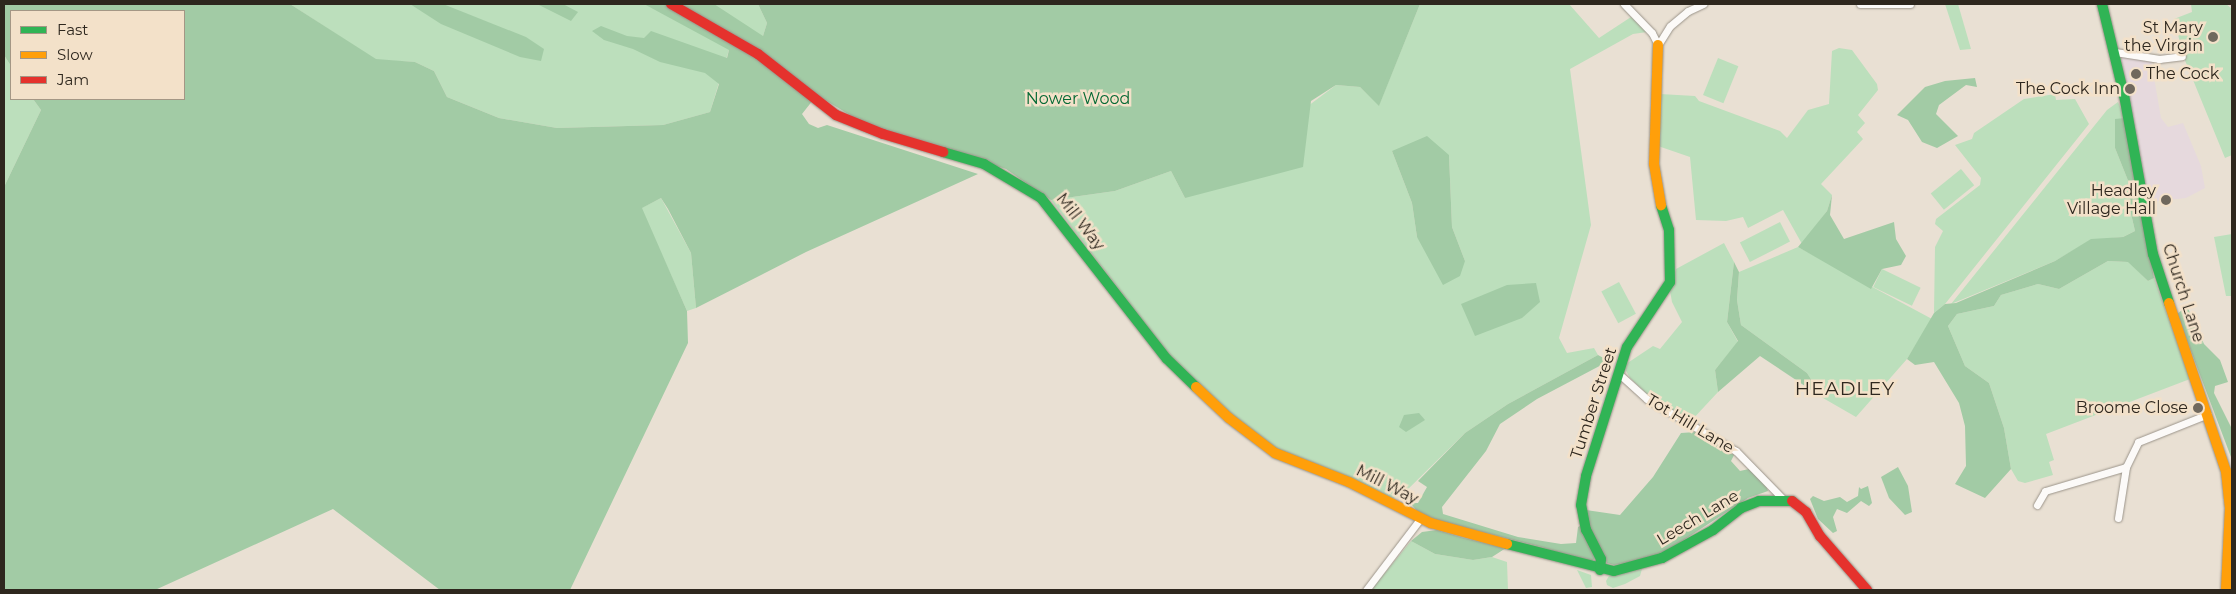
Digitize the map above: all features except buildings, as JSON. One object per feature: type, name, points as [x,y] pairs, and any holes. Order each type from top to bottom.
[{"type":"main road","name":"Mill Way","points":[[671,4],[758,54],[836,115],[882,134],[984,164],[1022,184],[1041,198],[1064,223],[1167,360],[1229,418],[1275,453],[1349,482],[1420,518]]},
{"type":"main road","name":"Church Lane","points":[[2102,4],[2115,52],[2153,254],[2221,450],[2229,490],[2226,590]]},
{"type":"main road","name":"Tumber Street","points":[[1600,570],[1601,559],[1586,530],[1582,505],[1586,476],[1627,347],[1670,282],[1672,266],[1669,230],[1658,194],[1654,164],[1658,45]]},
{"type":"main road","name":"Leech Lane","points":[[1420,518],[1600,570],[1614,571],[1662,558],[1713,530],[1741,508],[1759,501],[1782,498]]},
{"type":"main road","points":[[1782,498],[1797,502],[1806,512],[1820,536],[1867,590]]},
{"type":"street","points":[[1624,4],[1652,33],[1658,45],[1667,32],[1688,11],[1703,4]]},
{"type":"street","points":[[1860,4],[1910,4]]},
{"type":"street","points":[[1652,33],[1667,32]]},
{"type":"street","points":[[2115,52],[2172,60],[2182,56]]},
{"type":"street","name":"Tot Hill Lane","points":[[1618,373],[1647,399],[1736,451],[1782,498]]},
{"type":"street","points":[[2118,518],[2126,467],[2138,442],[2208,414]]},
{"type":"street","points":[[2038,506],[2044,491],[2126,467]]},
{"type":"street","points":[[1366,590],[1420,518]]},
{"type":"shaded area","points":[[2119,55],[2151,60],[2161,118],[2168,127],[2183,123],[2201,166],[2205,188],[2186,198],[2149,202]]},
{"type":"green space","name":"Nower Wood","points":[[4,4],[290,4],[376,59],[415,62],[434,71],[447,97],[499,118],[557,128],[663,125],[710,112],[719,84],[705,73],[660,62],[633,49],[604,40],[592,31],[601,26],[627,36],[644,38],[651,31],[727,58],[729,50],[644,4],[714,4],[763,36],[767,23],[758,4],[1420,4],[1379,106],[1360,87],[1336,85],[1311,101],[1303,167],[1185,198],[1171,171],[1115,191],[1051,200],[1006,169],[863,123],[817,95],[802,114],[809,124],[818,128],[827,125],[978,174],[806,252],[696,308],[691,253],[668,209],[661,198],[642,208],[687,311],[688,343],[570,590],[440,590],[333,509],[155,590],[4,590],[4,187],[41,110],[34,100],[185,100],[185,10],[10,10],[10,64],[4,55]]},
{"type":"green space","points":[[290,4],[758,4],[767,23],[763,36],[729,50],[710,112],[663,125],[557,128],[499,118],[447,97],[434,71],[415,62],[376,60]]},
{"type":"green space","points":[[410,4],[443,4],[526,37],[544,49],[541,61],[520,57],[441,24]]},
{"type":"green space","points":[[537,4],[563,4],[578,12],[571,21]]},
{"type":"green space","points":[[1420,4],[1569,4],[1599,38],[1631,17],[1647,32],[1633,34],[1570,69],[1591,225],[1559,338],[1567,353],[1594,348],[1598,355],[1508,404],[1465,433],[1400,497],[1393,498],[1277,450],[1241,423],[1171,357],[1051,200],[1115,191],[1171,171],[1185,198],[1336,85],[1360,87],[1379,105]],"holes":[[[1392,151],[1449,155],[1452,227],[1465,261],[1417,237],[1412,203]]]},
{"type":"green space","points":[[1945,4],[1958,4],[1971,49],[1960,50]]},
{"type":"green space","points":[[2191,4],[2226,4],[2232,9],[2232,155],[2225,158],[2184,58],[2174,19],[2192,12]]},
{"type":"green space","points":[[1839,48],[1852,50],[1877,84],[1878,90],[1858,115],[1865,123],[1857,132],[1863,139],[1821,184],[1832,195],[1827,211],[1802,244],[1783,210],[1748,228],[1743,217],[1726,221],[1696,220],[1690,157],[1658,146],[1660,94],[1695,96],[1699,101],[1780,131],[1787,138],[1808,110],[1829,104],[1832,51]]},
{"type":"green space","points":[[4,55],[10,64],[10,100],[34,100],[41,110],[4,187]]},
{"type":"green space","points":[[1718,58],[1738,66],[1723,103],[1703,95]]},
{"type":"green space","points":[[1975,78],[1977,87],[1966,85],[1939,105],[1936,114],[1958,136],[1937,148],[1922,142],[1908,120],[1897,115],[1925,87],[1945,81]]},
{"type":"green space","points":[[2055,94],[2056,100],[2075,99],[2089,124],[1945,304],[1934,313],[1935,247],[1943,231],[1935,224],[1936,219],[1980,185],[1981,178],[1955,145],[1972,139],[1974,133],[2024,99]]},
{"type":"green space","points":[[2118,102],[2125,118],[2115,148],[2131,188],[2129,205],[2135,231],[2123,237],[2091,240],[2055,261],[1951,304],[2107,110]]},
{"type":"green space","points":[[2125,118],[2154,278],[2148,281],[2128,262],[2108,261],[2059,289],[2038,284],[2001,295],[1994,306],[1957,314],[1948,326],[1965,366],[1989,383],[2004,428],[2011,469],[1985,498],[1955,484],[1966,466],[1965,426],[1959,403],[1934,362],[1915,365],[1907,359],[1934,313],[1945,304],[1956,303],[2055,261],[2091,239],[2123,237],[2135,231],[2129,205],[2131,188],[2115,148],[2115,119]]},
{"type":"green space","points":[[1427,136],[1449,155],[1452,227],[1465,261],[1460,276],[1443,285],[1417,237],[1412,203],[1392,151]]},
{"type":"green space","points":[[1961,169],[1974,185],[1944,210],[1931,194]]},
{"type":"green space","points":[[1832,195],[1830,215],[1844,239],[1894,222],[1896,239],[1906,256],[1901,265],[1882,269],[1871,289],[1798,247],[1827,211]]},
{"type":"green space","points":[[661,198],[691,253],[696,308],[687,311],[641,208]]},
{"type":"green space","points":[[1780,222],[1790,242],[1750,262],[1740,242]]},
{"type":"green space","points":[[2232,234],[2232,296],[2226,296],[2214,237]]},
{"type":"green space","points":[[1724,243],[1734,262],[1727,322],[1738,342],[1715,370],[1718,392],[1691,421],[1647,394],[1630,378],[1625,369],[1626,364],[1653,346],[1660,349],[1682,322],[1672,302],[1670,291],[1676,269]]},
{"type":"green space","points":[[1798,247],[1932,319],[1907,359],[1856,417],[1823,398],[1807,373],[1741,325],[1737,300],[1739,272]]},
{"type":"green space","points":[[2108,261],[2129,262],[2148,281],[2154,278],[2190,379],[2046,434],[2054,460],[2049,462],[2053,475],[2025,483],[2018,481],[2011,469],[2004,428],[1989,383],[1965,366],[1948,326],[1957,314],[1994,306],[2001,295],[2038,284],[2059,289]]},
{"type":"green space","points":[[1734,262],[1739,272],[1737,300],[1741,325],[1807,373],[1823,398],[1760,356],[1718,392],[1715,370],[1738,341],[1727,322]]},
{"type":"green space","points":[[1882,269],[1921,288],[1912,306],[1873,287]]},
{"type":"green space","points":[[1619,282],[1636,314],[1618,323],[1601,291]]},
{"type":"green space","points":[[1536,283],[1540,302],[1522,318],[1475,336],[1461,304],[1507,285]]},
{"type":"green space","points":[[2187,306],[2204,344],[2220,360],[2228,382],[2215,386],[2214,393],[2232,429],[2232,473],[2231,457],[2177,314]]},
{"type":"green space","points":[[1598,355],[1609,361],[1537,399],[1500,424],[1486,451],[1442,507],[1443,514],[1518,537],[1561,544],[1576,543],[1578,527],[1588,521],[1586,510],[1620,515],[1653,477],[1681,433],[1696,432],[1734,455],[1731,461],[1740,471],[1749,469],[1766,485],[1768,491],[1748,498],[1670,549],[1646,559],[1614,565],[1607,563],[1604,557],[1597,557],[1589,563],[1541,547],[1439,521],[1420,514],[1410,503],[1418,503],[1427,487],[1418,481],[1465,433],[1508,404]]},
{"type":"green space","points":[[1419,413],[1425,420],[1406,432],[1399,427],[1404,415]]},
{"type":"green space","points":[[1898,467],[1908,486],[1912,512],[1905,515],[1889,498],[1881,477]]},
{"type":"green space","points":[[1868,486],[1872,503],[1869,506],[1861,501],[1847,513],[1837,509],[1833,517],[1837,531],[1833,533],[1818,519],[1810,499],[1813,496],[1824,501],[1840,497],[1847,502],[1858,496],[1859,487],[1861,489]]},
{"type":"green space","points":[[1437,530],[1506,548],[1492,557],[1473,560],[1435,554],[1411,541],[1422,532]]},
{"type":"green space","points":[[1411,541],[1435,554],[1473,560],[1492,557],[1507,562],[1508,590],[1371,590]]},
{"type":"green space","points":[[1642,569],[1640,576],[1625,584],[1613,588],[1607,585],[1606,581],[1610,574]]},
{"type":"green space","points":[[1577,570],[1591,575],[1592,587],[1586,588]]},
{"type":"traffic: fast","points":[[2102,4],[2124,95],[2153,254],[2169,303]]},
{"type":"traffic: fast","points":[[943,152],[984,164],[1041,198],[1167,359],[1196,387]]},
{"type":"traffic: fast","points":[[1600,570],[1601,559],[1586,530],[1581,505],[1586,476],[1627,347],[1670,282],[1669,230],[1661,205]]},
{"type":"traffic: fast","points":[[1507,544],[1614,571],[1662,558],[1713,530],[1741,508],[1759,501],[1792,501]]},
{"type":"traffic: slow","points":[[1658,45],[1654,164],[1661,205]]},
{"type":"traffic: slow","points":[[2169,303],[2226,471],[2230,507],[2226,590]]},
{"type":"traffic: slow","points":[[1196,387],[1229,418],[1275,453],[1349,482],[1431,523],[1507,544]]},
{"type":"traffic: jam","points":[[671,4],[758,54],[836,115],[883,134],[943,152]]},
{"type":"traffic: jam","points":[[1792,501],[1806,512],[1820,536],[1867,590]]},
{"type":"place","name":"St Mary the Virgin","points":[[2213,37]]},
{"type":"place","name":"The Cock","points":[[2136,74]]},
{"type":"place","name":"The Cock Inn","points":[[2130,89]]},
{"type":"place","name":"Headley Village Hall","points":[[2166,200]]},
{"type":"place","name":"Broome Close","points":[[2198,408]]},
{"type":"district","name":"HEADLEY","points":[[1845,389]]}]
